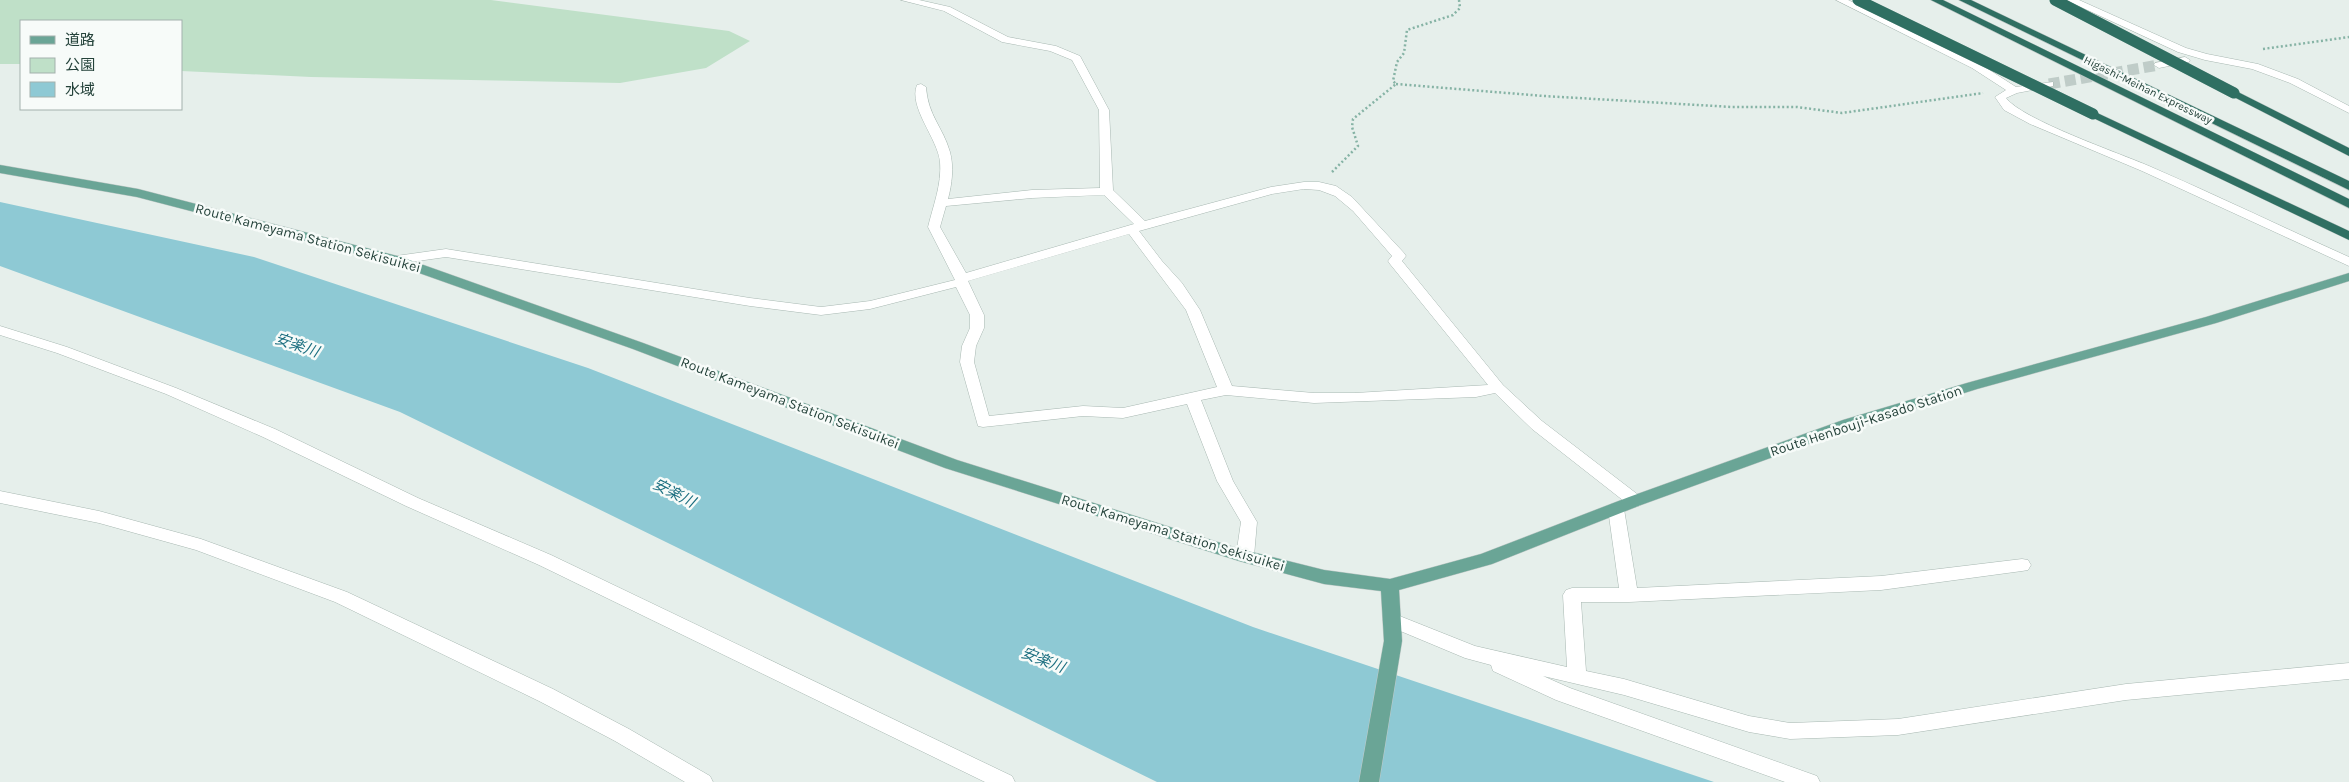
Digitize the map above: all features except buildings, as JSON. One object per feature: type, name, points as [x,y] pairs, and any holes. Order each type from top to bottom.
[{"type":"highway","points":[[1858,0],[2349,236]]},
{"type":"highway","name":"Higashi-Meihan Expressway","points":[[1936,0],[2349,204]]},
{"type":"highway","name":"Higashi-Meihan Expressway","points":[[1964,0],[2349,186]]},
{"type":"highway","points":[[2054,0],[2349,153]]},
{"type":"main road","name":"Route Kameyama Station Sekisuikei","points":[[0,169],[138,193],[396,260],[638,346],[950,464],[1245,556],[1324,577],[1390,586]]},
{"type":"main road","name":"Route Henbouji-Kasado Station","points":[[1390,586],[1486,559],[1634,501],[1848,424],[1972,386],[2220,317],[2349,277]]},
{"type":"main road","points":[[1369,782],[1393,641],[1390,586]]},
{"type":"street","points":[[906,0],[946,9],[1005,40],[1058,50],[1076,58],[1104,110],[1105,185],[1107,191],[1137,227],[1157,264],[1177,286],[1193,310],[1226,390]]},
{"type":"street","points":[[1841,0],[1976,66],[2014,90]]},
{"type":"street","points":[[2071,0],[2116,22],[2205,57],[2254,66],[2294,82],[2349,110]]},
{"type":"street","points":[[2159,65],[2205,57]]},
{"type":"street","points":[[2049,84],[2014,90],[2000,97],[2008,108],[2034,122],[2146,169],[2349,262]]},
{"type":"street","points":[[921,87],[922,102],[928,121],[941,141],[947,178],[934,227],[977,315],[977,328],[969,346],[967,362],[984,422],[1083,411],[1123,413],[1226,390],[1314,398],[1355,398],[1476,392],[1498,388]]},
{"type":"street","points":[[396,260],[446,253],[750,302],[821,311],[870,305],[962,281],[1137,227],[1274,191],[1321,186],[1335,190],[1346,198],[1400,256],[1395,261],[1498,388],[1537,425],[1634,501]]},
{"type":"street","points":[[940,203],[1032,194],[1107,191]]},
{"type":"street","points":[[0,330],[62,350],[171,391],[269,433],[412,502],[545,560],[1005,782]]},
{"type":"street","points":[[1192,397],[1225,482],[1249,522],[1245,556]]},
{"type":"street","points":[[0,497],[99,517],[201,545],[341,597],[546,695],[622,735],[703,782]]},
{"type":"street","points":[[1616,509],[1629,595]]},
{"type":"street","points":[[1577,676],[1572,595],[1629,595],[1881,583],[2022,565]]},
{"type":"street","points":[[1392,620],[1563,694],[1810,782]]},
{"type":"street","points":[[1472,653],[1624,687],[1749,724],[1790,730],[1898,727],[2126,692],[2349,671]]},
{"type":"path","points":[[1396,84],[1393,81],[1397,62],[1404,53],[1405,33],[1407,30],[1453,15],[1460,8],[1458,0]]},
{"type":"path","points":[[2263,49],[2349,37]]},
{"type":"path","points":[[1321,186],[1358,146],[1352,127],[1353,119],[1396,84],[1564,98],[1732,107],[1797,107],[1842,113],[1989,92],[2000,97]]},
{"type":"green space","points":[[0,0],[491,0],[729,31],[750,41],[706,68],[620,83],[311,77],[182,71],[182,20],[20,20],[20,64],[0,64]]},
{"type":"water","name":"安楽川","points":[[0,202],[254,257],[588,368],[1253,627],[1714,782],[1157,782],[400,412],[0,266]]},
{"type":"tunnel","points":[[2049,84],[2159,65]]}]
